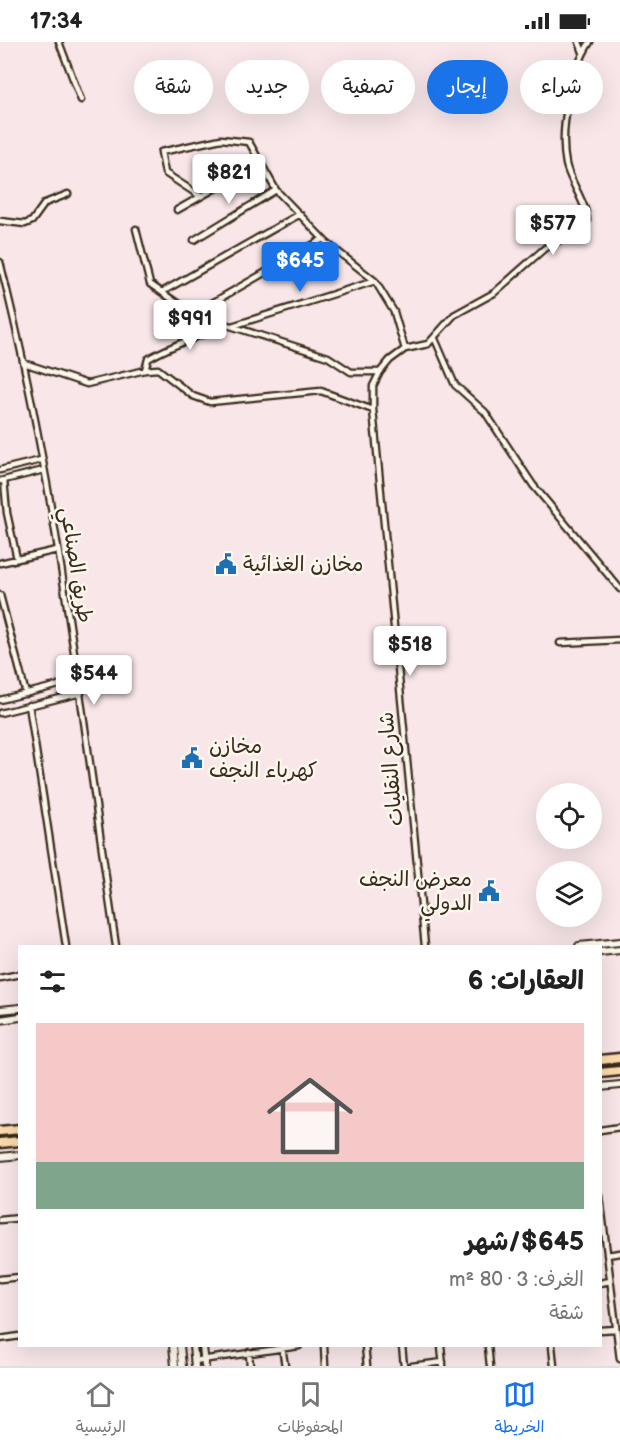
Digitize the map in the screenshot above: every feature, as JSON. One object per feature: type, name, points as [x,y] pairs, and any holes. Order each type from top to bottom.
[{"type":"highway","points":[[602,1060],[620,1058]]},
{"type":"highway","points":[[602,1073],[620,1071]]},
{"type":"highway","points":[[0,1131],[18,1129]]},
{"type":"highway","points":[[0,1143],[18,1141]]},
{"type":"street","points":[[59,42],[81,100]]},
{"type":"street","points":[[579,42],[583,52]]},
{"type":"street","points":[[136,229],[150,284],[193,314],[328,357],[351,372],[380,372],[390,360],[405,349],[424,346],[435,339],[454,315],[505,285],[545,248],[588,222],[586,212],[569,176],[564,154],[572,80],[583,52],[590,42]]},
{"type":"street","points":[[200,196],[165,173],[161,152],[165,149],[221,139],[249,142],[276,190],[323,239],[375,280],[394,312],[405,349]]},
{"type":"street","points":[[177,210],[260,163]]},
{"type":"street","points":[[194,240],[276,190]]},
{"type":"street","points":[[0,221],[25,224],[32,220],[45,204],[68,194]]},
{"type":"street","points":[[162,292],[300,214]]},
{"type":"street","points":[[193,314],[323,239]]},
{"type":"street","name":"طريق الصناعي","points":[[0,262],[23,362],[44,470],[81,693],[116,945]]},
{"type":"street","points":[[232,326],[375,280]]},
{"type":"street","points":[[145,370],[148,359],[173,344],[203,336],[225,324]]},
{"type":"street","points":[[435,339],[455,385],[485,412],[533,485],[620,589]]},
{"type":"street","points":[[23,362],[87,384],[145,370],[164,372],[193,396],[210,402],[321,391],[373,410]]},
{"type":"street","name":"شارع النقليات","points":[[380,372],[373,386],[373,410],[424,945]]},
{"type":"street","points":[[0,470],[41,460]]},
{"type":"street","points":[[17,559],[2,481],[44,470]]},
{"type":"street","points":[[0,515],[8,513]]},
{"type":"street","points":[[0,563],[57,550]]},
{"type":"street","points":[[0,595],[26,694]]},
{"type":"street","points":[[560,643],[620,640]]},
{"type":"street","points":[[0,700],[79,680]]},
{"type":"street","points":[[0,713],[81,693]]},
{"type":"street","points":[[29,705],[66,945]]},
{"type":"street","points":[[589,945],[620,942]]},
{"type":"street","points":[[602,952],[620,950]]},
{"type":"street","points":[[0,978],[18,974]]},
{"type":"street","points":[[0,1010],[18,1008]]},
{"type":"street","points":[[0,1020],[18,1017]]},
{"type":"street","points":[[602,1087],[620,1085]]},
{"type":"street","points":[[602,1130],[620,1127]]},
{"type":"street","points":[[0,1157],[18,1155]]},
{"type":"street","points":[[0,1220],[18,1218]]},
{"type":"street","points":[[602,1221],[620,1359]]},
{"type":"street","points":[[607,1255],[620,1253]]},
{"type":"street","points":[[0,1279],[18,1277]]},
{"type":"street","points":[[602,1282],[610,1281]]},
{"type":"street","points":[[602,1330],[616,1329]]},
{"type":"street","points":[[0,1339],[18,1336]]},
{"type":"street","points":[[173,1347],[175,1366]]},
{"type":"street","points":[[180,1347],[182,1366]]},
{"type":"street","points":[[193,1347],[194,1363],[282,1347],[285,1366]]},
{"type":"street","points":[[203,1347],[205,1362]]},
{"type":"street","points":[[324,1347],[325,1366]]},
{"type":"street","points":[[365,1347],[367,1366]]},
{"type":"street","points":[[402,1347],[404,1366]]},
{"type":"street","points":[[412,1366],[443,1364],[441,1347]]},
{"type":"street","points":[[488,1347],[490,1366]]},
{"type":"street","points":[[552,1347],[554,1366]]},
{"type":"street","points":[[249,1352],[250,1366]]},
{"type":"place","name":"مخازن الغذائية","points":[[226,564]]},
{"type":"place","name":"مخازن كهرباء النجف","points":[[192,758]]},
{"type":"place","name":"معرض النجف الدولي","points":[[489,891]]}]
